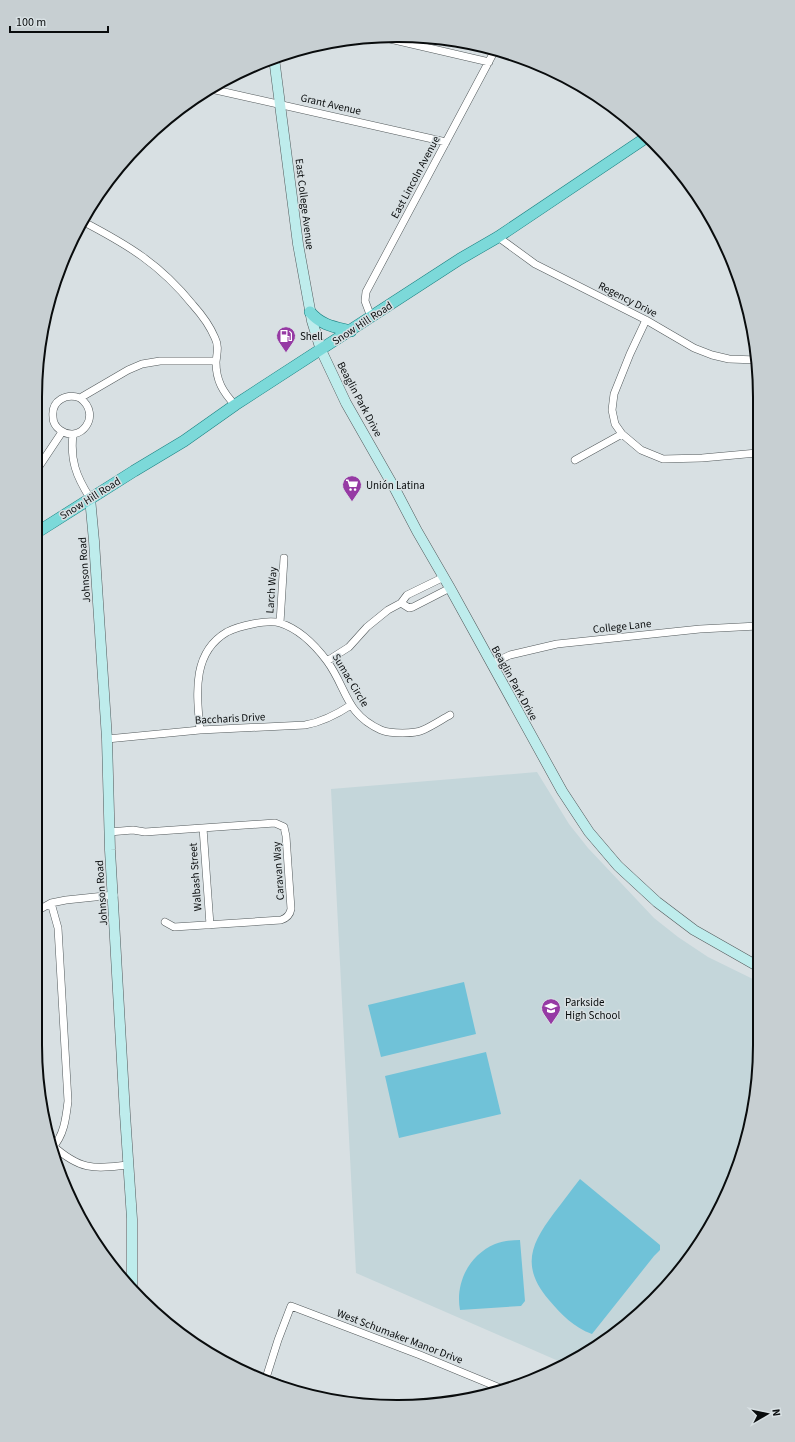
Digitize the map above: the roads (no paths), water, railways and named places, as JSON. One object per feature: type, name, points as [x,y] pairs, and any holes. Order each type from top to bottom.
[{"type":"main road","name":"East College Avenue","points":[[275,64],[298,244],[310,312],[321,350]]},
{"type":"main road","name":"Snow Hill Road","points":[[42,529],[184,441],[235,405],[498,237],[643,140]]},
{"type":"main road","points":[[310,312],[328,326],[351,330]]},
{"type":"main road","name":"Beaglin Park Drive","points":[[321,350],[346,403],[417,531],[562,791],[589,832],[605,851],[646,893],[677,918],[719,945],[753,964]]},
{"type":"main road","name":"Johnson Road","points":[[90,498],[107,739],[109,832],[114,895],[132,1219],[132,1281]]},
{"type":"street","points":[[405,42],[489,62]]},
{"type":"street","name":"East Lincoln Avenue","points":[[371,318],[365,300],[366,292],[493,55]]},
{"type":"street","name":"Grant Avenue","points":[[220,90],[446,142]]},
{"type":"street","points":[[88,224],[124,243],[157,266],[182,291],[201,314],[212,331],[218,347],[216,373],[220,384],[225,394],[235,405]]},
{"type":"street","name":"Regency Drive","points":[[498,237],[535,264],[646,320],[694,348],[712,355],[729,359],[751,360]]},
{"type":"street","points":[[646,320],[614,394],[612,410],[615,424],[622,434],[641,450],[662,459],[702,458],[753,453]]},
{"type":"street","points":[[80,398],[128,370],[142,364],[160,361],[216,360]]},
{"type":"street","points":[[74,396],[80,398],[88,406],[90,412],[90,418],[85,428],[80,432],[73,434],[62,432],[54,424],[54,407],[62,398],[74,396]]},
{"type":"street","points":[[42,462],[62,432]]},
{"type":"street","points":[[73,434],[72,445],[75,469],[77,476],[90,498]]},
{"type":"street","points":[[574,460],[622,434]]},
{"type":"street","name":"Larch Way","points":[[280,623],[284,558]]},
{"type":"street","points":[[327,661],[348,647],[376,619],[401,603],[407,595],[444,577]]},
{"type":"street","points":[[401,603],[410,608],[450,588]]},
{"type":"street","name":"Sumac Circle","points":[[200,730],[198,700],[199,669],[203,658],[212,644],[228,632],[245,625],[264,623],[280,623],[293,629],[310,642],[327,661],[356,713],[383,731],[399,733],[422,730],[450,715]]},
{"type":"street","name":"College Lane","points":[[492,664],[510,655],[557,644],[700,629],[753,626]]},
{"type":"street","name":"Baccharis Drive","points":[[107,739],[200,730],[305,725],[329,718],[351,705]]},
{"type":"street","name":"Caravan Way","points":[[109,832],[133,830],[145,832],[275,823],[284,827],[286,830],[291,909],[288,916],[281,920],[174,927],[164,922]]},
{"type":"street","name":"Walbash Street","points":[[203,828],[210,925]]},
{"type":"street","points":[[42,908],[51,903],[66,900],[114,895]]},
{"type":"street","points":[[51,903],[58,928],[68,1101],[61,1135],[56,1142]]},
{"type":"street","points":[[59,1152],[74,1162],[90,1167],[104,1168],[128,1165]]},
{"type":"street","name":"West Schumaker Manor Drive","points":[[267,1375],[291,1306],[420,1355],[496,1386]]},
{"type":"place","name":"Shell","points":[[286,353]]},
{"type":"place","name":"Unión Latina","points":[[352,502]]},
{"type":"place","name":"Parkside High School","points":[[551,1025]]}]
